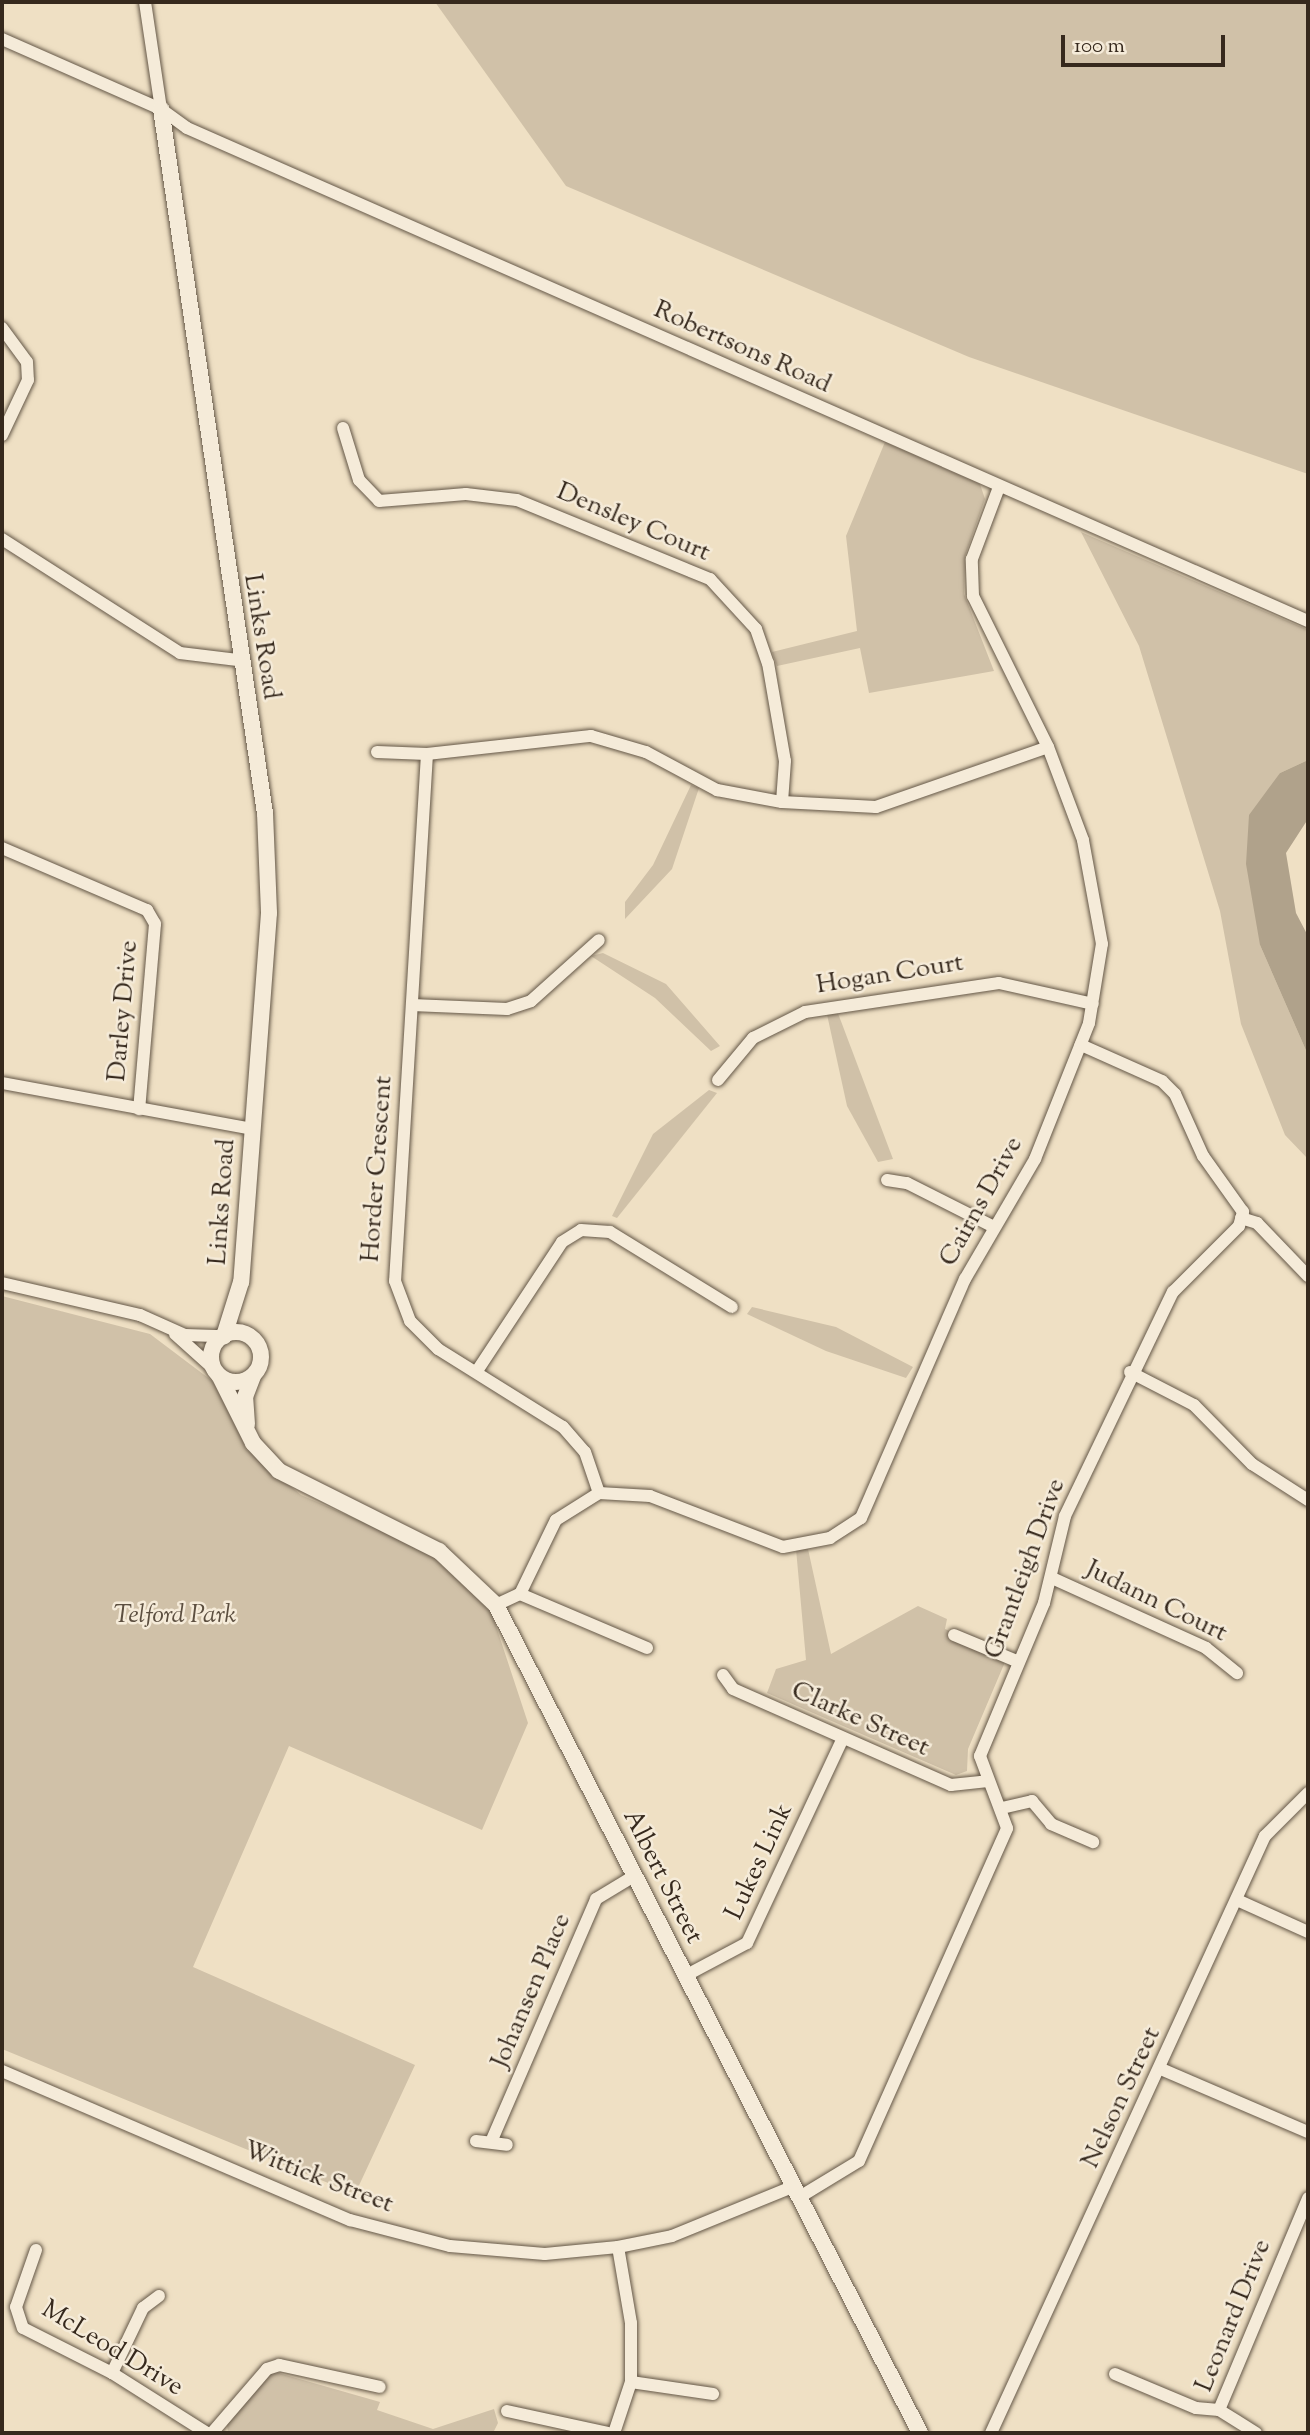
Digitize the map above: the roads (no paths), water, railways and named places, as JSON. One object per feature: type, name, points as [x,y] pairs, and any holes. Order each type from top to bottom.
[{"type":"street","name":"Links Road","points":[[145,2],[267,850],[269,913],[241,1282],[223,1336]]},
{"type":"street","name":"Robertsons Road","points":[[2,39],[161,108],[187,128],[1308,621]]},
{"type":"street","points":[[2,328],[27,362],[28,380],[2,435]]},
{"type":"street","name":"Densley Court","points":[[343,428],[359,480],[379,500],[466,494],[517,500],[710,579],[756,629],[768,663],[785,761],[782,802]]},
{"type":"street","name":"Cairns Drive","points":[[599,1493],[650,1496],[783,1547],[807,1546],[849,1527],[872,1503],[992,1226],[1035,1159],[1081,1045],[1101,962],[1098,894],[1048,747],[973,596],[972,559],[999,487]]},
{"type":"street","points":[[2,539],[180,653],[238,660]]},
{"type":"street","points":[[377,752],[426,754],[591,736],[646,752],[717,790],[782,802],[876,807],[1048,747]]},
{"type":"street","name":"Horder Crescent","points":[[426,754],[395,1281],[422,1335],[563,1427],[586,1452],[599,1493]]},
{"type":"street","name":"Darley Drive","points":[[2,848],[148,910],[155,924],[139,1109]]},
{"type":"street","points":[[412,1004],[507,1009],[531,1001],[599,940]]},
{"type":"street","name":"Hogan Court","points":[[718,1080],[753,1038],[805,1012],[999,982],[1093,1004]]},
{"type":"street","points":[[1081,1045],[1162,1081],[1175,1094],[1241,1218],[1257,1223],[1308,1276]]},
{"type":"street","name":"Darley Drive","points":[[2,1083],[253,1129]]},
{"type":"street","points":[[887,1180],[907,1183],[992,1226]]},
{"type":"street","name":"Grantleigh Drive","points":[[795,2192],[859,2161],[1007,1828],[1002,1808],[988,1781],[980,1756],[1052,1578],[1065,1516],[1129,1372],[1173,1292],[1241,1218]]},
{"type":"street","points":[[477,1371],[562,1242],[581,1230],[610,1232],[732,1307]]},
{"type":"street","name":"Links Road","points":[[241,1282],[252,1338]]},
{"type":"street","points":[[2,1283],[117,1309],[169,1330],[252,1338],[261,1360],[245,1397],[253,1443]]},
{"type":"street","points":[[169,1330],[217,1373],[236,1382],[253,1376]]},
{"type":"street","points":[[217,1373],[212,1353],[223,1336]]},
{"type":"street","points":[[1129,1372],[1194,1405],[1252,1464],[1308,1500]]},
{"type":"street","name":"Albert Street","points":[[217,1373],[253,1443],[307,1489],[439,1551],[496,1605],[920,2433]]},
{"type":"street","points":[[496,1605],[520,1594],[556,1520],[599,1493]]},
{"type":"street","name":"Judann Court","points":[[1052,1578],[1206,1648],[1237,1673]]},
{"type":"street","points":[[520,1594],[647,1648]]},
{"type":"street","points":[[954,1635],[1019,1662]]},
{"type":"street","name":"Clarke Street","points":[[723,1675],[733,1689],[956,1787],[988,1781]]},
{"type":"street","name":"Lukes Link","points":[[685,1976],[747,1943],[843,1738]]},
{"type":"street","name":"Nelson Street","points":[[991,2433],[1161,2068],[1268,1830],[1308,1793]]},
{"type":"street","points":[[1002,1808],[1032,1801],[1051,1824],[1093,1842]]},
{"type":"street","name":"Johansen Place","points":[[491,2142],[596,1899],[634,1876]]},
{"type":"street","points":[[1237,1900],[1308,1931]]},
{"type":"street","points":[[1161,2068],[1308,2132]]},
{"type":"street","name":"Wittick Street","points":[[2,2071],[350,2220],[450,2246],[545,2254],[618,2247],[672,2236],[795,2192]]},
{"type":"street","points":[[476,2141],[507,2145]]},
{"type":"street","name":"Leonard Drive","points":[[1256,2433],[1219,2410],[1308,2197]]},
{"type":"street","points":[[614,2433],[631,2382],[631,2323],[618,2247]]},
{"type":"street","name":"McLeod Drive","points":[[36,2250],[16,2307],[23,2328],[112,2373],[210,2433]]},
{"type":"street","points":[[112,2373],[143,2308],[159,2296]]},
{"type":"street","points":[[210,2433],[267,2369],[279,2365],[380,2387]]},
{"type":"street","points":[[1115,2374],[1196,2409],[1219,2410]]},
{"type":"street","points":[[631,2382],[713,2394]]},
{"type":"street","points":[[507,2411],[608,2433]]},
{"type":"park label","name":"Telford Park","points":[[175,1616]]}]
